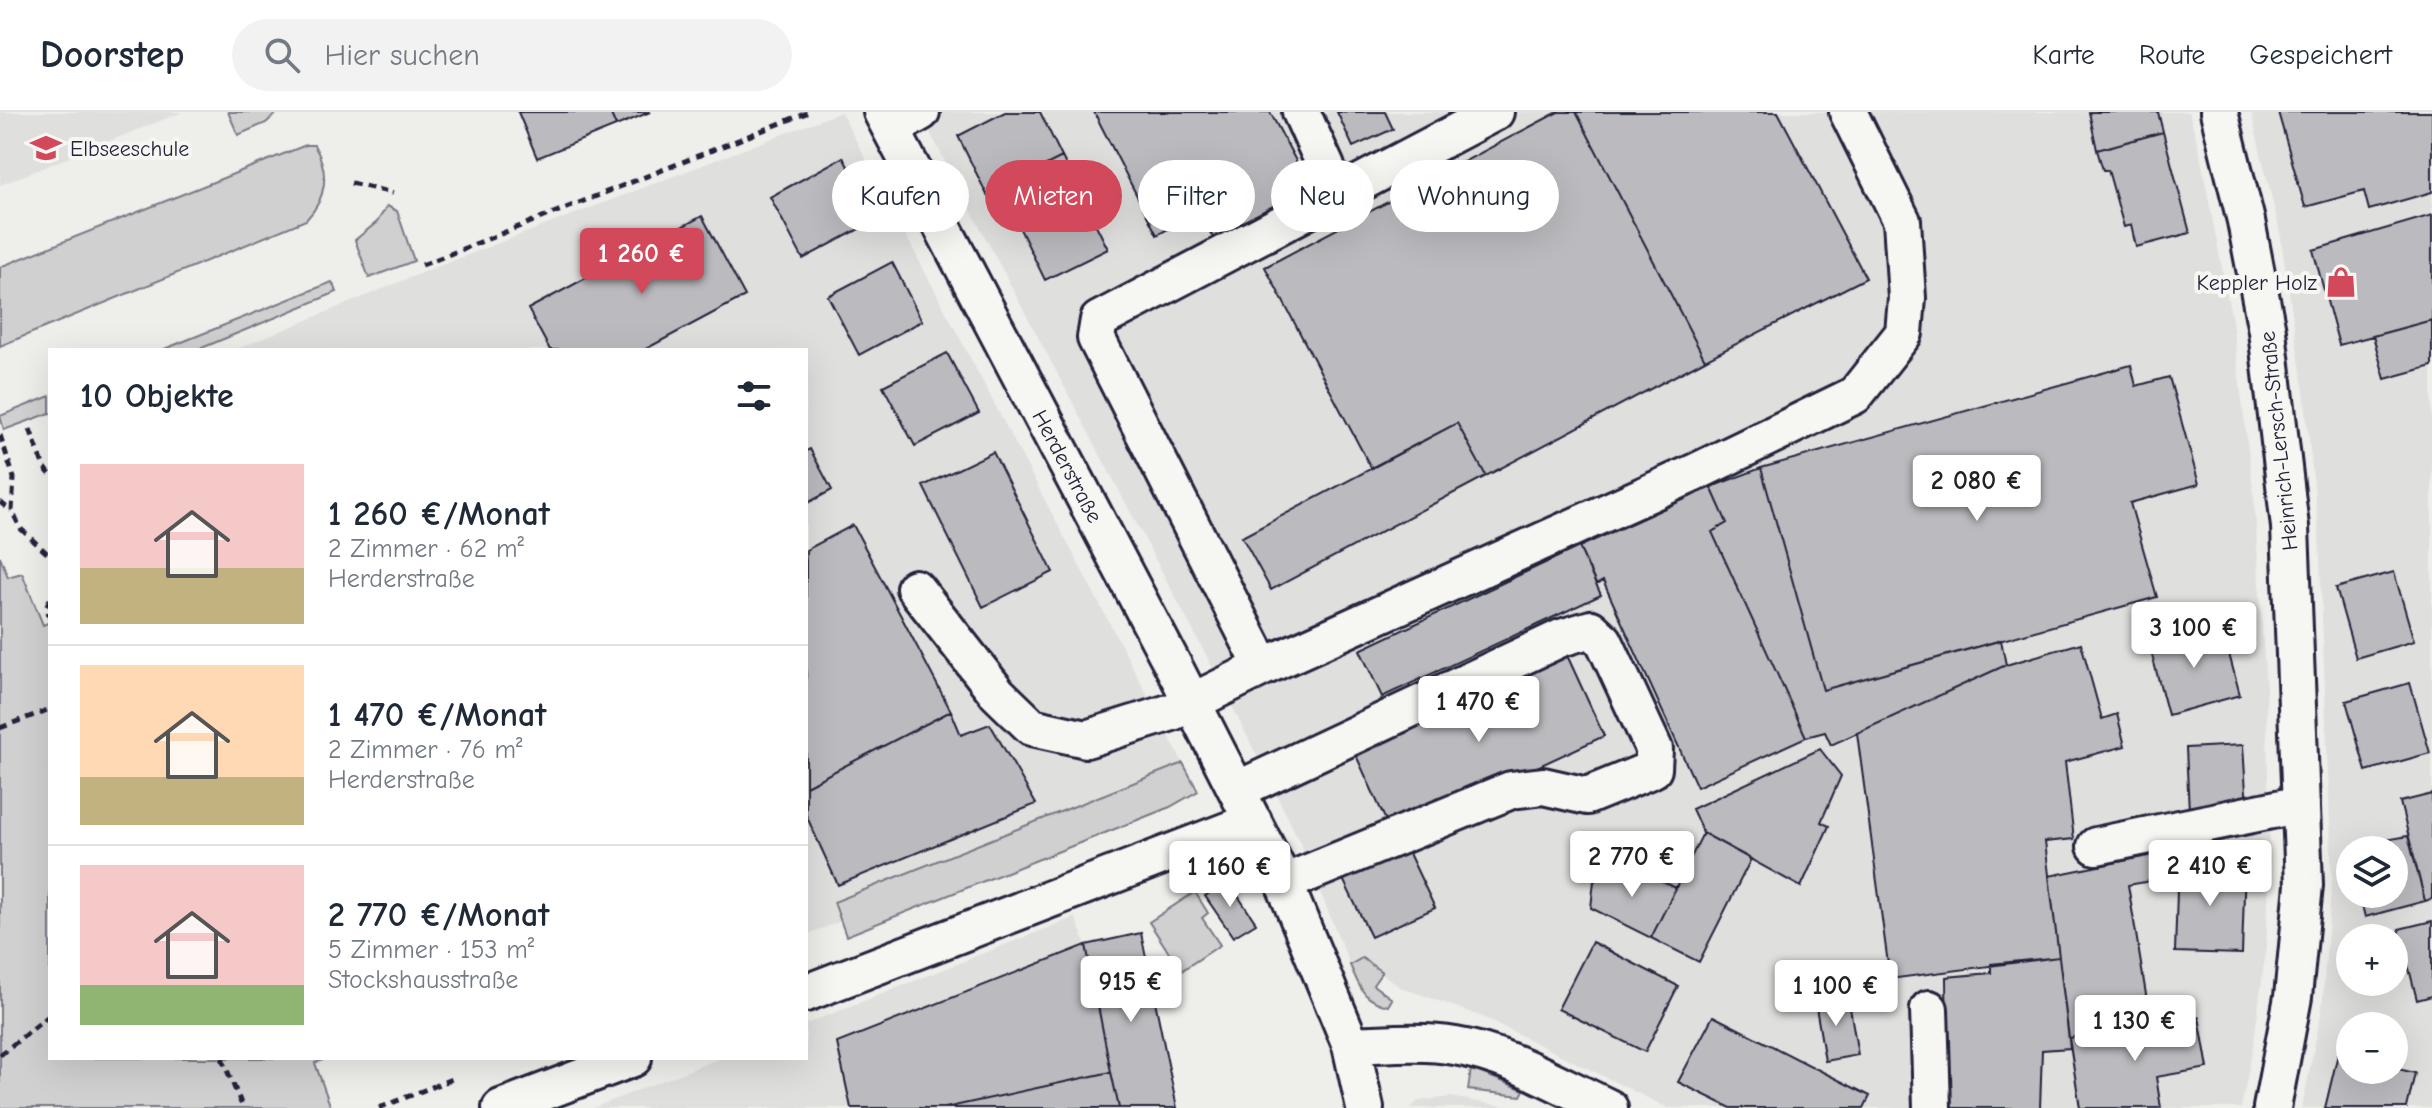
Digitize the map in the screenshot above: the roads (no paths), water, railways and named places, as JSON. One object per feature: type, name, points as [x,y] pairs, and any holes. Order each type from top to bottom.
[{"type":"street","points":[[1301,112],[1323,160]]},
{"type":"street","points":[[1263,667],[1096,338],[1099,320],[1495,112]]},
{"type":"street","points":[[915,588],[998,694],[1032,727],[1086,739],[1166,715],[1263,667],[1694,473],[1855,395],[1904,333],[1907,298],[1902,221],[1848,112]]},
{"type":"street","name":"Heinrich-Lersch-Straße","points":[[2219,112],[2246,221],[2270,362],[2290,527],[2304,885],[2295,983],[2272,1108]]},
{"type":"street","name":"Herderstraße","points":[[898,118],[1284,883],[1351,1045],[1365,1108]]},
{"type":"street","points":[[808,992],[1245,805],[1561,638],[1591,629],[1604,641],[1654,749],[1653,769],[1587,796],[1543,786],[1511,790],[1284,883]]},
{"type":"street","points":[[2096,846],[2301,804]]},
{"type":"street","points":[[1929,1009],[1932,1108]]},
{"type":"street","points":[[1351,1045],[1454,1045],[1500,1057],[1609,1108]]},
{"type":"street","points":[[501,1108],[628,1060]]},
{"type":"place","name":"Elbseeschule","points":[[46,148]]},
{"type":"place","name":"Keppler Holz","points":[[2341,282]]}]
